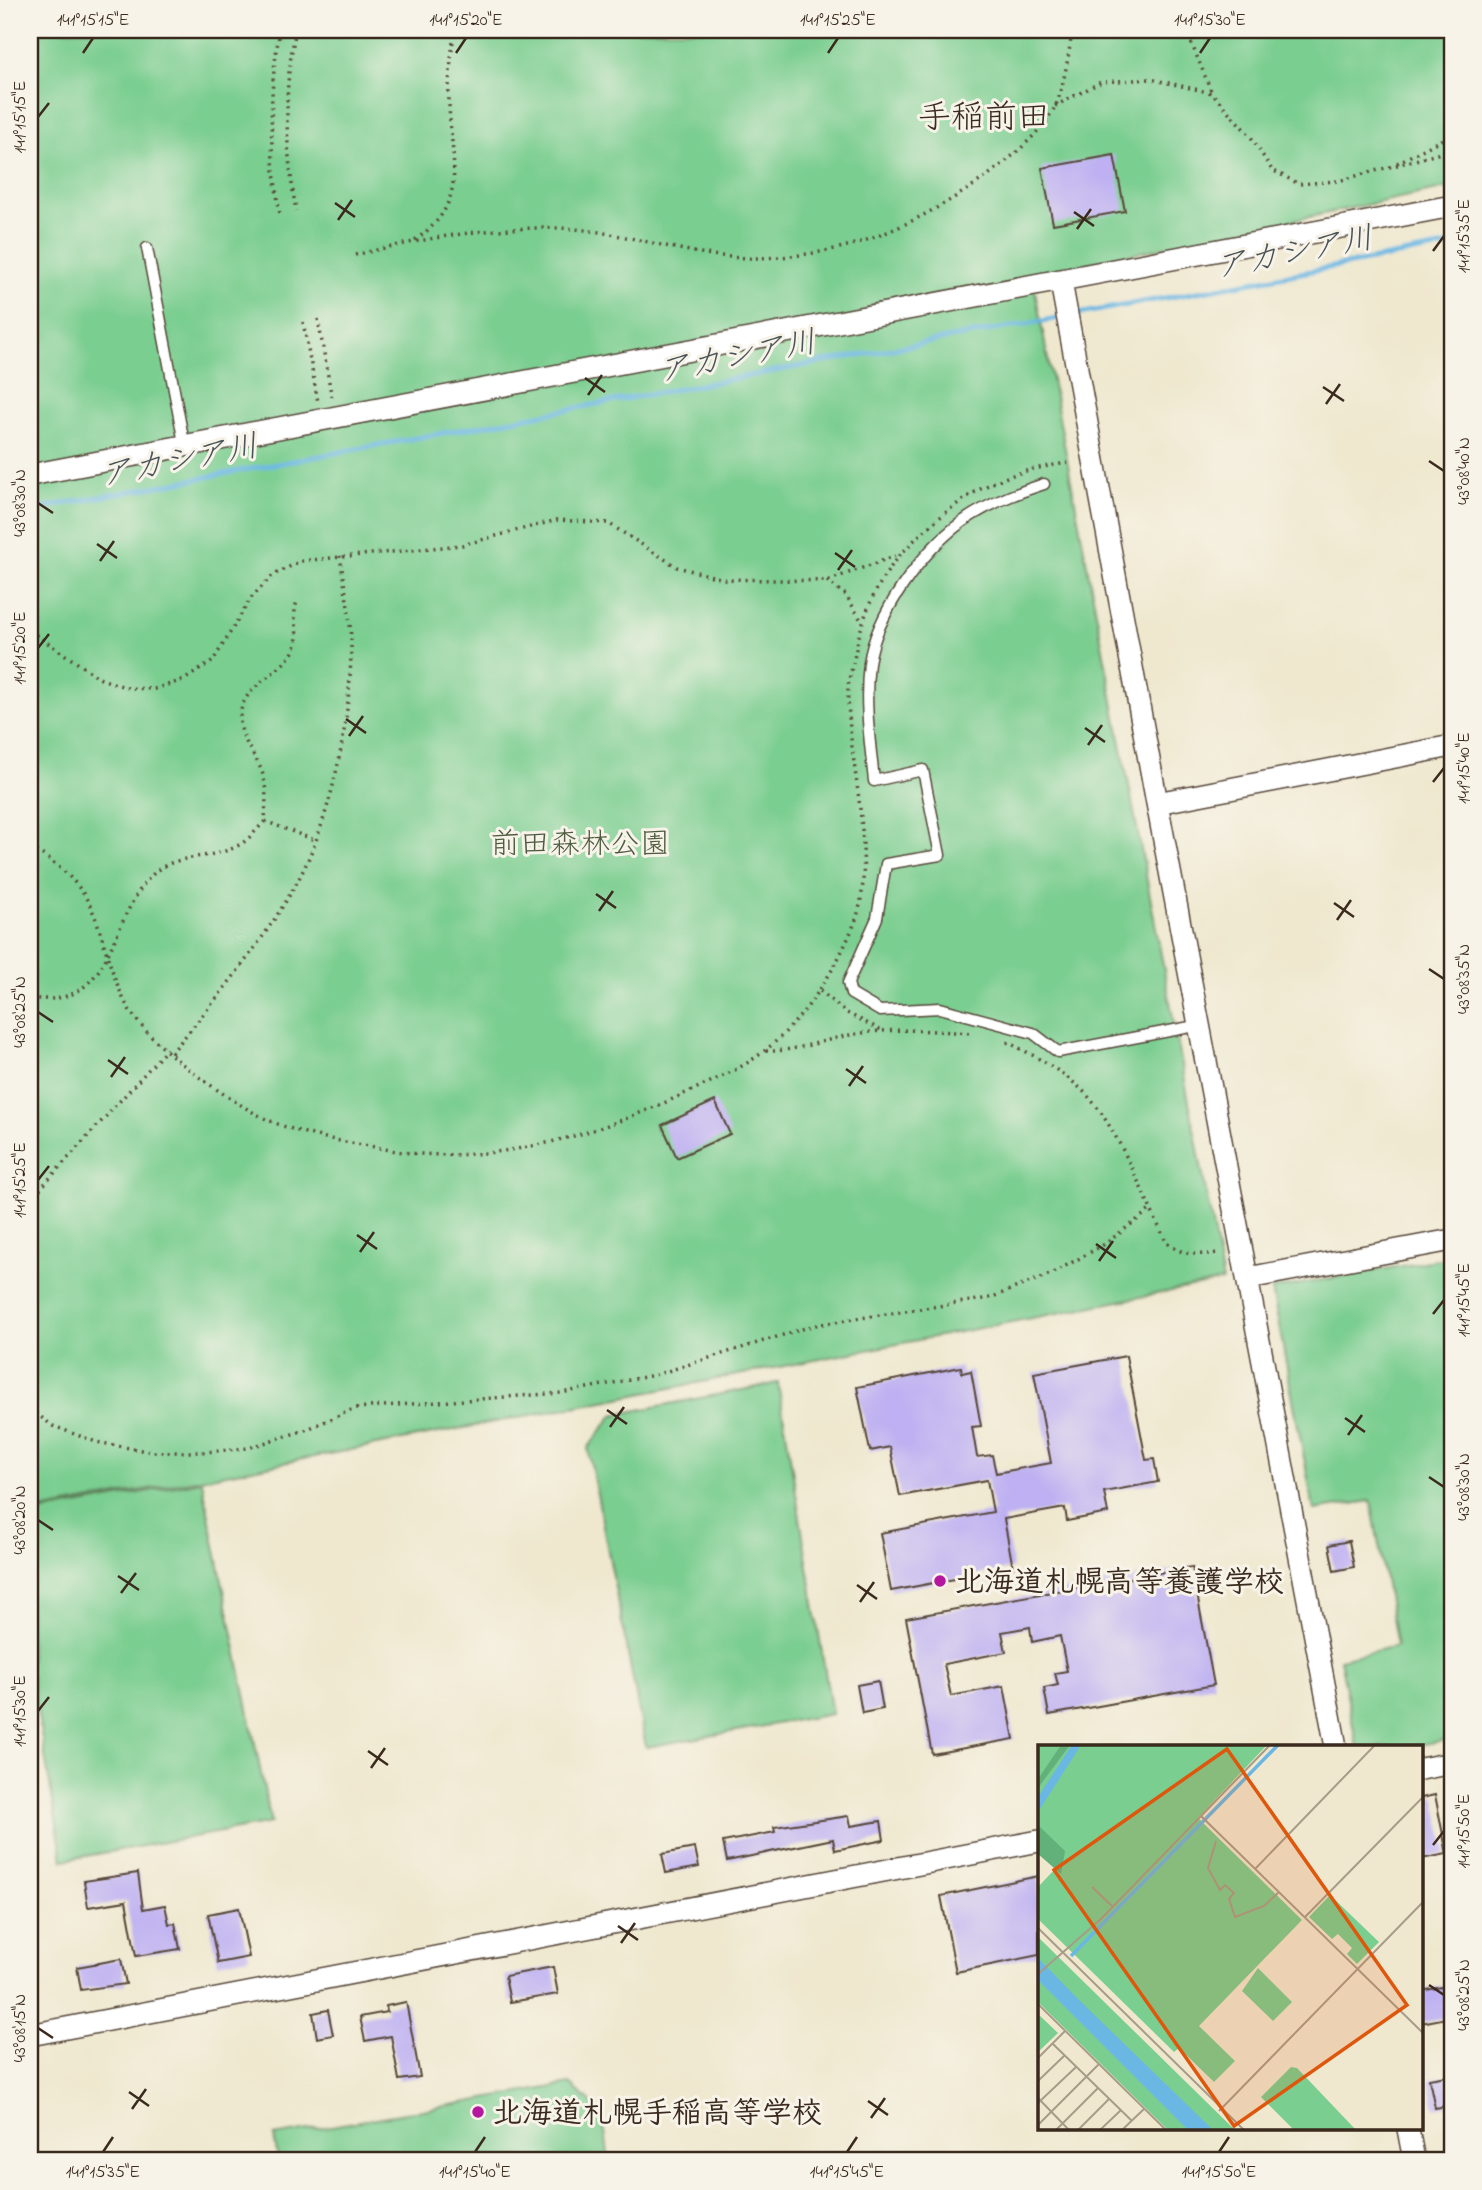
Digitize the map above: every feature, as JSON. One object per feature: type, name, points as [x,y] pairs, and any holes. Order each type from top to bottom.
[{"type":"street","points":[[30,475],[1062,287],[1452,206]]},
{"type":"street","points":[[1062,287],[1336,1745]]},
{"type":"street","points":[[1157,803],[1452,746]]},
{"type":"street","points":[[1248,1278],[1452,1240]]},
{"type":"street","points":[[1422,1769],[1452,1763]]},
{"type":"street","points":[[30,2035],[1038,1841]]},
{"type":"street","points":[[1408,2130],[1414,2160]]},
{"type":"lane","points":[[147,248],[185,447]]},
{"type":"lane","points":[[1044,484],[1008,496],[961,523],[912,571],[890,607],[870,660],[867,700],[874,781],[923,770],[940,855],[886,864],[877,918],[848,983],[851,994],[880,1011],[940,1008],[1033,1033],[1058,1052],[1201,1026]]},
{"type":"path","points":[[280,30],[269,105],[273,173],[280,214]]},
{"type":"path","points":[[296,30],[287,69],[288,160],[296,211]]},
{"type":"path","points":[[413,241],[433,227],[448,205],[456,174],[449,104],[454,30]]},
{"type":"path","points":[[1055,106],[1072,30]]},
{"type":"path","points":[[1186,30],[1212,93],[1251,137],[1272,170],[1299,184],[1338,181],[1452,150]]},
{"type":"path","points":[[355,255],[413,241],[488,229],[557,228],[752,258],[848,246],[909,221],[961,193],[1011,158],[1055,106],[1101,82],[1152,79],[1212,93]]},
{"type":"path","points":[[1389,167],[1452,134]]},
{"type":"path","points":[[318,319],[328,420]]},
{"type":"path","points":[[303,321],[328,420]]},
{"type":"path","points":[[30,631],[101,679],[128,688],[154,689],[184,680],[213,661],[251,598],[273,575],[301,561],[462,545],[557,520],[608,523],[677,567],[724,579],[827,581],[897,555],[861,620],[848,689],[862,823],[864,880],[855,923],[820,991],[765,1051],[730,1073],[621,1122],[552,1143],[500,1152],[422,1154],[333,1140],[265,1119],[209,1085],[142,1026],[126,1004],[94,908],[77,882],[30,847]]},
{"type":"path","points":[[30,1200],[236,977],[293,889],[314,840],[346,722],[351,644],[340,556]]},
{"type":"path","points":[[827,581],[846,595],[861,620]]},
{"type":"path","points":[[30,998],[52,1001],[86,988],[108,952],[138,892],[154,873],[179,860],[236,847],[265,821],[267,792],[260,766],[241,726],[244,704],[253,685],[293,652],[299,635],[295,620],[298,600]]},
{"type":"path","points":[[265,821],[314,840]]},
{"type":"path","points":[[820,991],[847,1013],[883,1032]]},
{"type":"path","points":[[765,1051],[786,1052],[815,1041],[883,1032],[976,1033]]},
{"type":"path","points":[[998,1040],[1058,1070],[1081,1089],[1104,1116],[1167,1243],[1179,1252],[1192,1255],[1218,1253]]},
{"type":"path","points":[[30,1409],[53,1426],[96,1442],[152,1452],[205,1452],[248,1448],[305,1430],[356,1408],[561,1392],[655,1375],[815,1325],[990,1298],[1074,1261],[1105,1244],[1150,1210]]},
{"type":"green space","name":"前田森林公園","points":[[30,30],[1452,30],[1452,187],[1032,275],[1223,1281],[30,1512]]},
{"type":"green space","points":[[1452,1257],[1452,1739],[1419,1745],[1357,1745],[1340,1659],[1397,1646],[1371,1501],[1314,1510],[1272,1289]]},
{"type":"green space","points":[[778,1383],[832,1714],[646,1747],[588,1448],[613,1415]]},
{"type":"green space","points":[[202,1481],[271,1823],[63,1860],[30,1670],[30,1514]]},
{"type":"green space","name":"北海道札幌手稲高等学校","points":[[570,2084],[602,2112],[609,2160],[278,2160],[274,2136]]},
{"type":"building","points":[[1114,155],[1125,211],[1053,224],[1042,168]]},
{"type":"building","points":[[715,1101],[730,1134],[677,1158],[662,1125]]},
{"type":"building","points":[[1126,1356],[1146,1460],[1154,1459],[1158,1482],[1104,1492],[1108,1513],[1067,1521],[1065,1508],[1004,1519],[1013,1568],[891,1591],[880,1533],[993,1512],[987,1480],[900,1496],[890,1447],[870,1451],[857,1387],[961,1367],[962,1373],[971,1371],[981,1426],[972,1427],[977,1457],[992,1455],[996,1473],[1051,1463],[1034,1373]]},
{"type":"building","points":[[1349,1541],[1354,1567],[1334,1571],[1329,1545]]},
{"type":"building","points":[[1192,1567],[1214,1685],[1049,1715],[1044,1688],[1058,1685],[1055,1673],[1067,1671],[1060,1636],[1032,1642],[1030,1627],[1002,1632],[1006,1652],[944,1664],[951,1696],[1004,1686],[1014,1739],[932,1754],[906,1618]]},
{"type":"building","points":[[878,1681],[883,1709],[862,1713],[857,1685]]},
{"type":"building","points":[[1435,1795],[1447,1854],[1422,1859],[1422,1798]]},
{"type":"building","points":[[849,1816],[851,1826],[881,1821],[884,1840],[835,1850],[833,1839],[727,1861],[723,1842],[775,1832],[774,1827]]},
{"type":"building","points":[[695,1848],[699,1867],[666,1873],[662,1854]]},
{"type":"building","points":[[138,1873],[143,1909],[165,1905],[169,1924],[175,1923],[180,1949],[136,1956],[126,1901],[88,1907],[84,1881]]},
{"type":"building","points":[[1038,1876],[1038,1955],[956,1972],[941,1896]]},
{"type":"building","points":[[239,1908],[249,1957],[218,1963],[208,1914]]},
{"type":"building","points":[[121,1959],[126,1984],[81,1990],[77,1967]]},
{"type":"building","points":[[553,1967],[558,1994],[510,2002],[505,1976]]},
{"type":"building","points":[[1452,1985],[1452,2017],[1422,2023],[1422,1991]]},
{"type":"building","points":[[406,2002],[420,2077],[399,2080],[391,2036],[365,2041],[360,2017],[387,2012],[386,2006]]},
{"type":"building","points":[[328,2010],[333,2035],[317,2038],[313,2013]]},
{"type":"building","points":[[1452,2075],[1452,2105],[1435,2108],[1429,2079]]},
{"type":"waterway","name":"アカシア川","points":[[1073,315],[1452,245]]},
{"type":"waterway","name":"アカシア川","points":[[30,510],[1064,317]]},
{"type":"place","name":"北海道札幌高等養護学校","points":[[940,1581]]},
{"type":"place","name":"北海道札幌手稲高等学校","points":[[478,2112]]},
{"type":"district","name":"手稲前田","points":[[984,115]]}]
